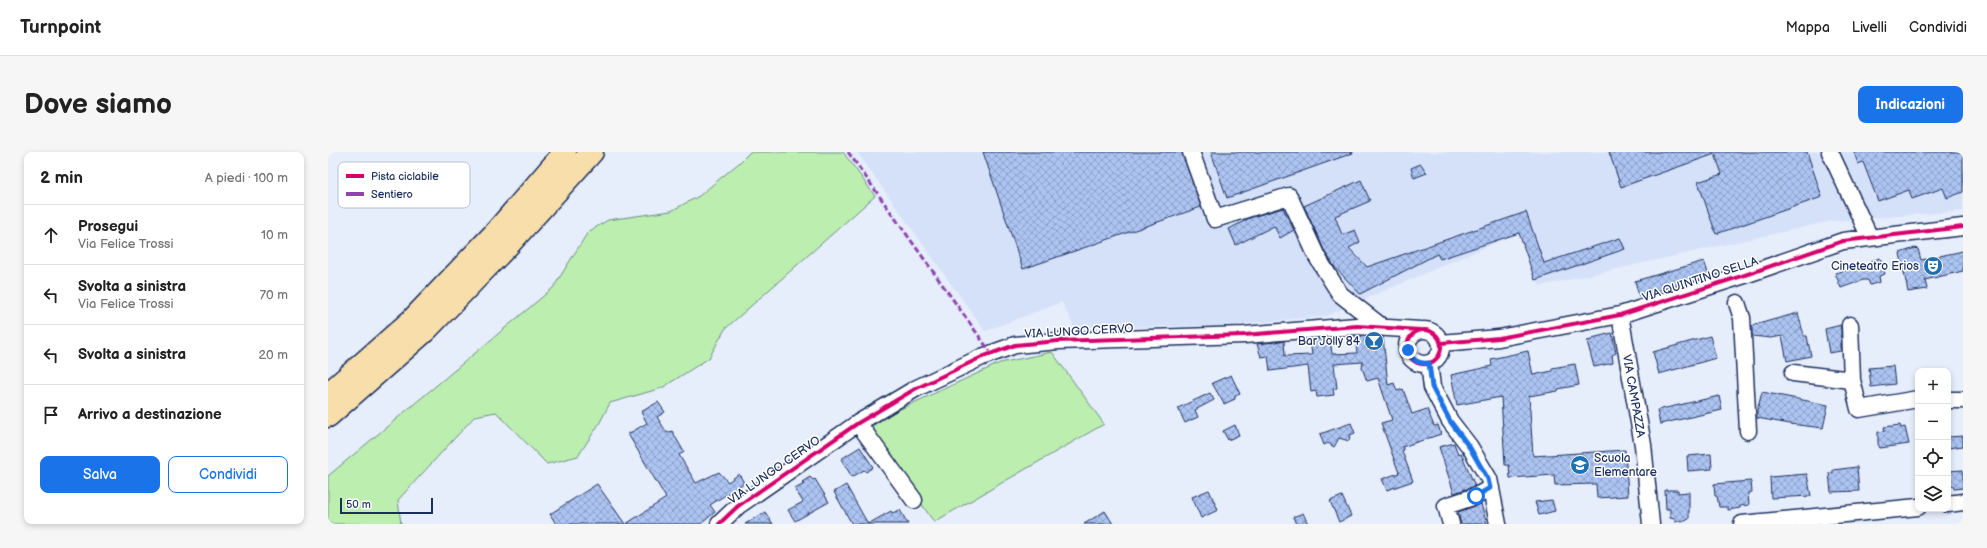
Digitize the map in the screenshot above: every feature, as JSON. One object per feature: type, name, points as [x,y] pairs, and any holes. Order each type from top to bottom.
[{"type":"highway","points":[[328,394],[417,314],[496,232],[565,152]]},
{"type":"highway","points":[[328,416],[426,330],[511,242],[592,152]]},
{"type":"street","points":[[1191,152],[1215,219],[1289,196],[1317,257],[1340,294],[1381,326]]},
{"type":"street","points":[[1830,152],[1870,238]]},
{"type":"street","name":"VIA QUINTINO SELLA","points":[[1441,343],[1499,338],[1620,315],[1742,276],[1843,241],[1963,227]]},
{"type":"street","points":[[1737,303],[1742,318],[1748,431]]},
{"type":"street","name":"VIA CAMPAZZA","points":[[1620,315],[1643,445],[1651,524]]},
{"type":"street","points":[[1850,325],[1852,380],[1859,409],[1915,400]]},
{"type":"street","name":"VIA LUNGO CERVO","points":[[719,524],[738,506],[858,423],[915,389],[982,357],[1015,345],[1038,342],[1244,335],[1357,326],[1381,326],[1420,330]]},
{"type":"street","points":[[1398,328],[1409,355],[1418,363],[1429,363],[1438,358],[1442,348],[1436,333],[1420,330],[1415,332],[1409,340],[1408,350]]},
{"type":"street","points":[[1429,363],[1432,387],[1450,421],[1470,448],[1488,479],[1498,524]]},
{"type":"street","points":[[1794,373],[1852,380]]},
{"type":"street","points":[[1951,400],[1963,400]]},
{"type":"street","points":[[858,423],[914,500]]},
{"type":"street","points":[[1451,524],[1446,506],[1476,496],[1490,488]]},
{"type":"street","points":[[1951,504],[1963,502]]},
{"type":"street","points":[[1742,524],[1915,507]]},
{"type":"shaded area","points":[[857,152],[1963,152],[1963,211],[1831,221],[1540,286],[1518,233],[1326,316],[1222,326],[1074,327],[1062,302],[985,331]]},
{"type":"green space","points":[[750,152],[843,152],[875,196],[725,329],[709,358],[662,388],[610,403],[599,424],[578,456],[547,464],[496,412],[475,416],[398,500],[401,524],[328,524],[328,476],[553,288],[588,232],[608,220],[671,211],[699,196]]},
{"type":"green space","points":[[1052,352],[1104,424],[934,522],[869,428],[896,411],[1000,363]]},
{"type":"building","points":[[983,152],[1182,152],[1201,207],[1023,269]]},
{"type":"building","points":[[1211,152],[1353,152],[1353,153],[1227,198]]},
{"type":"building","points":[[1609,152],[1807,152],[1822,197],[1716,234],[1698,182],[1722,174],[1715,154],[1621,187]]},
{"type":"building","points":[[1854,152],[1963,152],[1963,192],[1947,198],[1943,188],[1912,199],[1909,190],[1878,201],[1863,162],[1858,164]]},
{"type":"building","points":[[1421,164],[1427,173],[1414,178],[1411,168]]},
{"type":"building","points":[[1361,180],[1370,201],[1335,216],[1342,235],[1355,230],[1360,242],[1349,248],[1367,267],[1526,212],[1544,263],[1620,238],[1625,249],[1535,280],[1519,233],[1440,259],[1437,254],[1360,294],[1334,266],[1325,252],[1304,206]]},
{"type":"building","points":[[1283,208],[1294,230],[1280,238],[1274,226],[1236,245],[1229,229],[1252,217]]},
{"type":"building","name":"Cineteatro Erios","points":[[1915,248],[1918,249],[1921,260],[1963,251],[1963,271],[1925,280],[1927,289],[1908,292],[1900,253]]},
{"type":"building","points":[[1880,258],[1885,274],[1879,276],[1880,282],[1870,285],[1868,280],[1863,280],[1841,288],[1835,273],[1872,263],[1871,261]]},
{"type":"building","points":[[1704,261],[1709,276],[1639,296],[1635,281]]},
{"type":"building","points":[[1798,313],[1804,336],[1807,336],[1811,356],[1787,361],[1782,336],[1771,338],[1752,336],[1752,327],[1754,325]]},
{"type":"building","points":[[1841,325],[1841,351],[1829,353],[1825,329]]},
{"type":"building","points":[[1612,333],[1616,353],[1612,355],[1613,363],[1594,367],[1587,341],[1592,340],[1592,338]]},
{"type":"building","points":[[1355,336],[1383,337],[1388,385],[1394,383],[1397,391],[1403,389],[1412,414],[1427,409],[1434,426],[1438,425],[1441,434],[1402,447],[1404,450],[1402,451],[1413,481],[1387,490],[1382,479],[1399,473],[1381,423],[1392,420],[1378,378],[1367,381],[1362,368],[1363,362],[1334,364],[1337,388],[1333,389],[1334,395],[1317,397],[1316,391],[1311,392],[1308,366],[1270,371],[1268,356],[1261,357],[1257,344],[1284,341],[1285,356],[1312,355],[1310,340],[1330,338],[1332,354],[1357,353]]},
{"type":"building","points":[[1710,336],[1716,358],[1659,374],[1653,352]]},
{"type":"building","points":[[1528,351],[1533,375],[1552,371],[1552,368],[1575,364],[1579,385],[1558,389],[1558,391],[1529,396],[1533,456],[1625,450],[1628,496],[1597,498],[1596,484],[1555,485],[1554,475],[1510,478],[1509,465],[1505,465],[1501,397],[1457,405],[1451,375],[1492,366],[1491,359]]},
{"type":"building","points":[[1893,366],[1895,384],[1871,387],[1869,368]]},
{"type":"building","points":[[1231,375],[1240,394],[1235,396],[1235,399],[1224,404],[1212,383]]},
{"type":"building","points":[[1762,392],[1828,405],[1823,428],[1757,418],[1757,411]]},
{"type":"building","points":[[1210,393],[1214,400],[1195,410],[1198,417],[1185,423],[1178,408]]},
{"type":"building","points":[[1719,396],[1722,410],[1660,424],[1657,410]]},
{"type":"building","points":[[658,402],[665,412],[657,417],[667,433],[672,431],[684,452],[679,455],[696,483],[719,472],[728,482],[739,474],[744,483],[710,505],[715,512],[701,524],[626,524],[666,498],[628,434],[647,423],[641,412]]},
{"type":"building","points":[[1351,423],[1355,433],[1350,435],[1349,441],[1339,438],[1334,447],[1328,443],[1324,445],[1320,434]]},
{"type":"building","points":[[1235,425],[1239,435],[1228,440],[1223,431]]},
{"type":"building","points":[[1900,425],[1901,428],[1905,427],[1909,444],[1880,448],[1878,444],[1878,432],[1885,431],[1884,427]]},
{"type":"building","points":[[1963,436],[1963,446],[1951,448],[1951,437]]},
{"type":"building","points":[[1454,443],[1458,454],[1461,453],[1475,486],[1454,493],[1439,447]]},
{"type":"building","points":[[860,447],[873,467],[866,472],[864,470],[852,477],[841,459]]},
{"type":"building","points":[[1711,454],[1712,469],[1688,471],[1687,456]]},
{"type":"building","points":[[1857,467],[1859,491],[1831,492],[1829,473],[1833,473],[1833,470]]},
{"type":"building","points":[[1963,470],[1963,488],[1954,489],[1953,485],[1951,485],[1951,471]]},
{"type":"building","points":[[1807,474],[1811,496],[1771,498],[1770,477]]},
{"type":"building","points":[[810,477],[813,480],[815,479],[829,502],[795,521],[788,510],[803,502],[795,489],[804,484],[802,482]]},
{"type":"building","points":[[1751,481],[1752,492],[1748,493],[1749,505],[1728,510],[1728,507],[1719,507],[1717,496],[1715,496],[1714,484]]},
{"type":"building","points":[[597,484],[625,524],[556,524],[550,514]]},
{"type":"building","points":[[846,485],[868,524],[852,524],[834,492]]},
{"type":"building","points":[[1209,490],[1218,510],[1201,518],[1192,497]]},
{"type":"building","points":[[1665,490],[1678,490],[1678,493],[1689,492],[1689,519],[1675,522],[1675,519],[1670,518],[1670,509],[1666,509]]},
{"type":"building","points":[[1342,496],[1351,516],[1339,522],[1330,501]]},
{"type":"building","points":[[1552,500],[1555,511],[1539,515],[1535,502]]},
{"type":"building","points":[[1481,504],[1487,524],[1461,524],[1458,512]]},
{"type":"building","points":[[900,510],[908,524],[868,524],[891,511],[892,513]]},
{"type":"building","points":[[1105,511],[1113,524],[1084,524]]},
{"type":"building","points":[[765,512],[773,524],[745,524]]},
{"type":"building","points":[[1303,513],[1308,524],[1296,524],[1293,517]]},
{"type":"marked path","points":[[848,152],[991,353]]},
{"type":"cycle path","points":[[1441,343],[1499,338],[1620,315],[1742,276],[1843,241],[1963,227]]},
{"type":"cycle path","points":[[719,524],[738,506],[858,423],[915,389],[982,357],[1015,345],[1058,341],[1244,335],[1357,326],[1420,330]]},
{"type":"cycle path","points":[[1421,330],[1427,330],[1431,331],[1438,337],[1441,347],[1440,354],[1434,361],[1427,364],[1421,364],[1417,363],[1410,357],[1407,350],[1407,344],[1408,340],[1414,333],[1421,330]]},
{"type":"place","name":"Cineteatro Erios","points":[[1933,266]]},
{"type":"place","name":"Bar Jolly 84","points":[[1374,341]]},
{"type":"place","name":"Scuola Elementare","points":[[1580,465]]},
{"type":"route","points":[[1408,350],[1409,355],[1413,360],[1418,363],[1429,363],[1432,387],[1450,421],[1470,448],[1488,479],[1490,488],[1476,496]]}]
